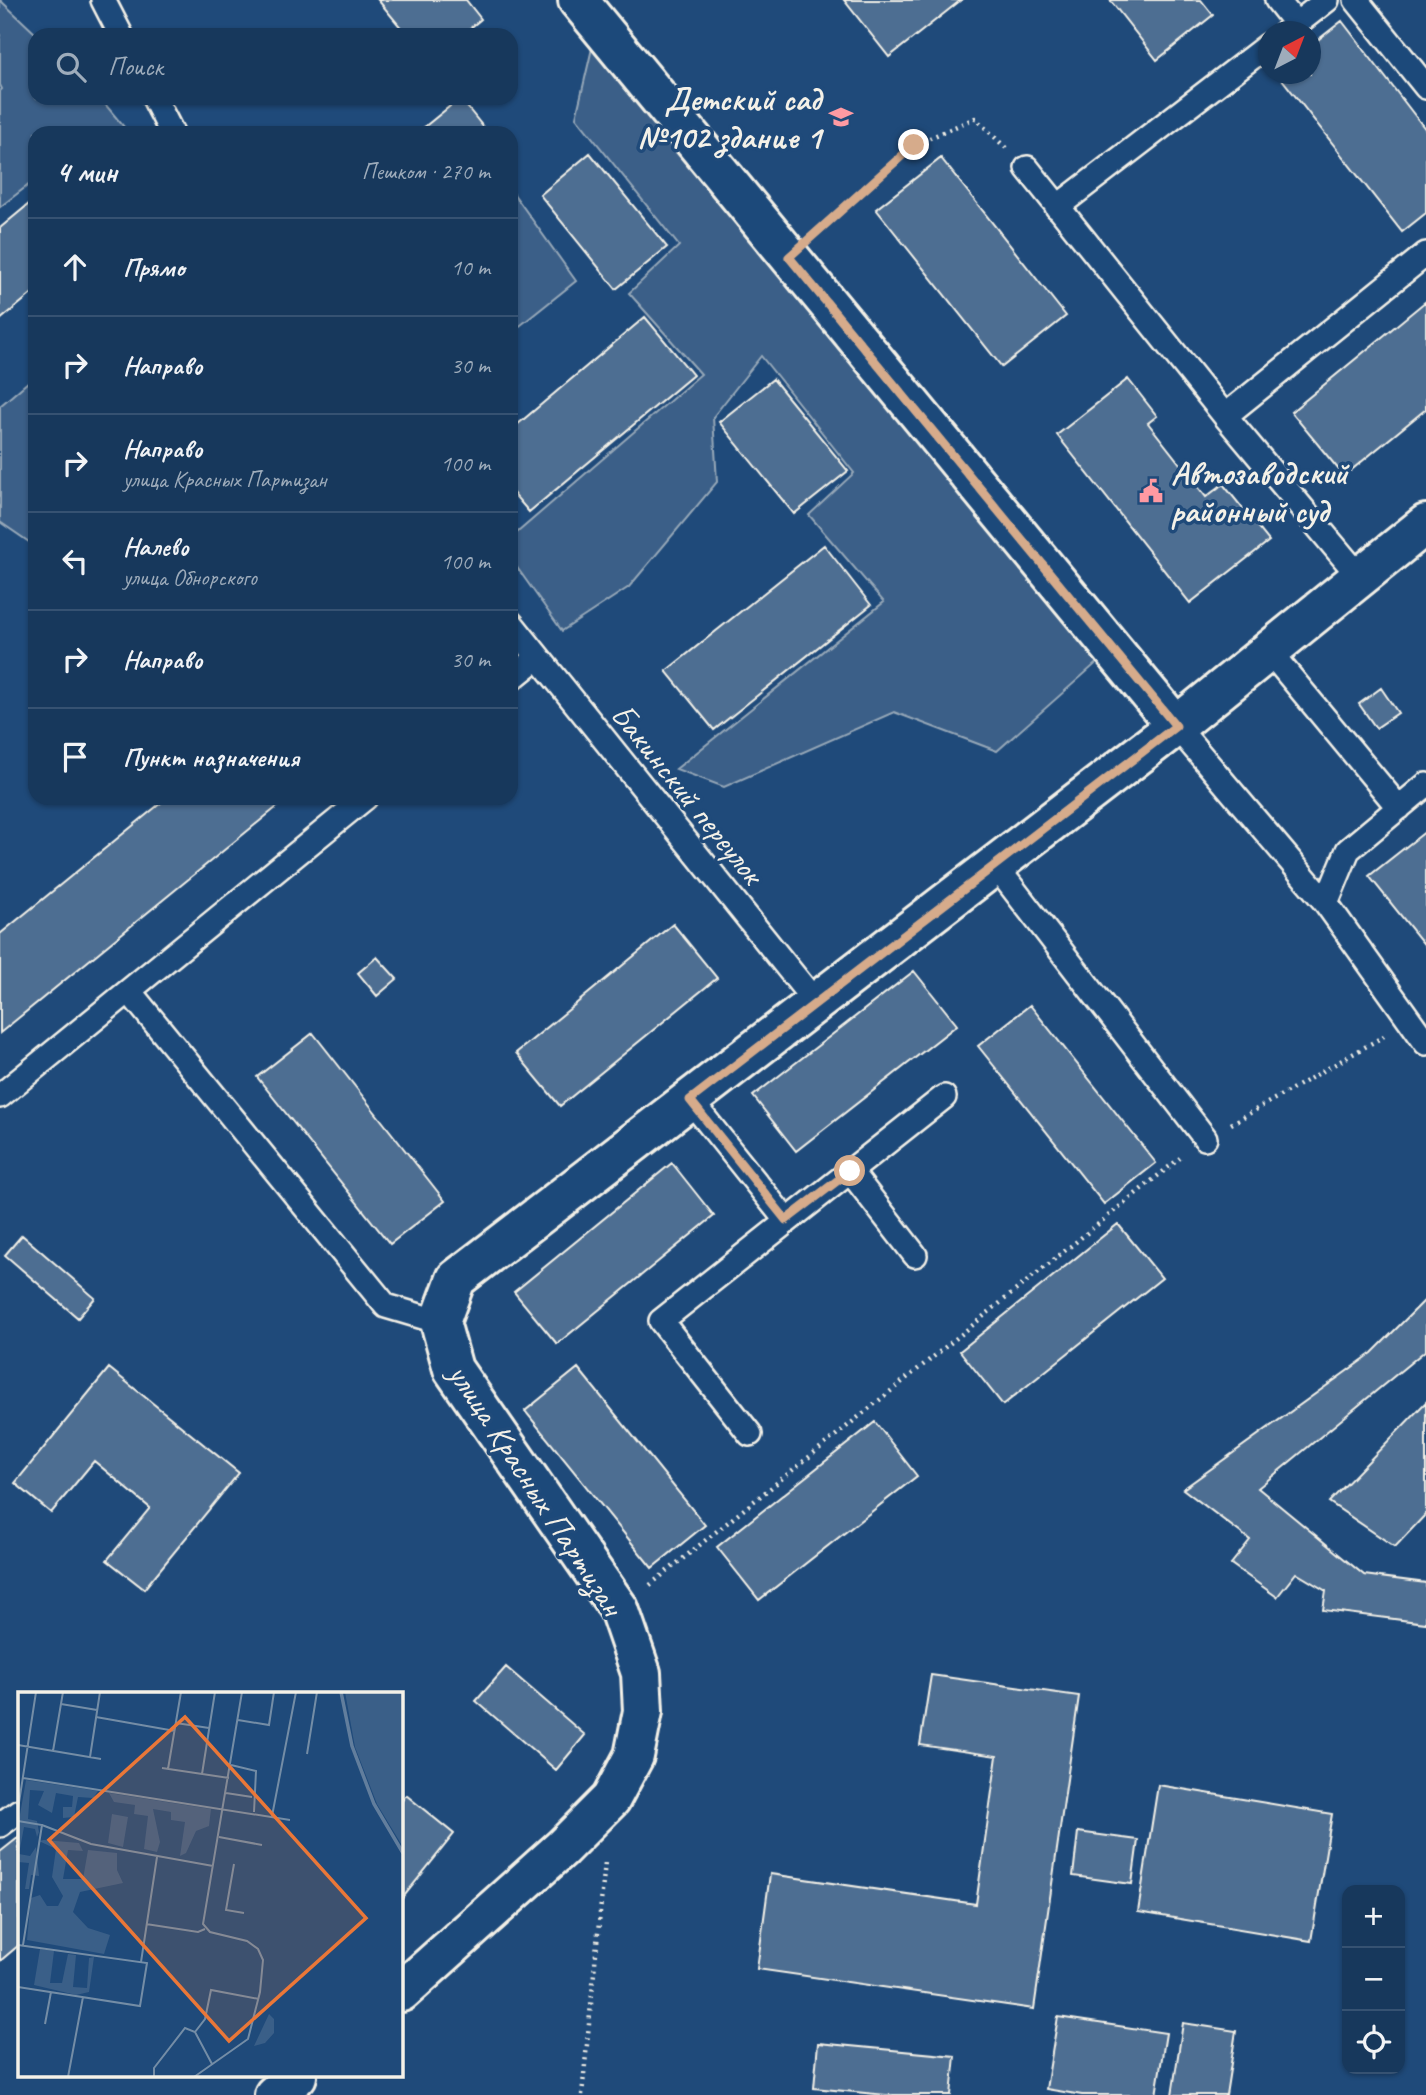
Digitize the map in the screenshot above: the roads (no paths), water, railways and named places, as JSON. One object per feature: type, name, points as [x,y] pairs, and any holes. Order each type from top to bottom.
[{"type":"street","points":[[578,0],[1176,726]]},
{"type":"street","name":"улица Красных Партизан","points":[[402,1991],[562,1847],[611,1799],[634,1756],[643,1711],[641,1674],[619,1609],[453,1369],[440,1322],[457,1279],[1176,726],[1426,524]]},
{"type":"street","points":[[274,2095],[295,2078]]},
{"type":"lane","points":[[103,0],[117,28]]},
{"type":"lane","points":[[1277,0],[1288,21]]},
{"type":"lane","points":[[1300,21],[1327,0]]},
{"type":"lane","points":[[1356,0],[1426,87]]},
{"type":"lane","points":[[1057,206],[1258,53]]},
{"type":"lane","points":[[157,105],[168,126]]},
{"type":"lane","points":[[1027,168],[1225,416],[1360,577]]},
{"type":"lane","points":[[1225,416],[1426,254]]},
{"type":"lane","name":"Бакинский переулок","points":[[518,632],[816,1003]]},
{"type":"lane","points":[[1269,651],[1399,808]]},
{"type":"lane","points":[[518,673],[537,658]]},
{"type":"lane","points":[[1176,726],[1418,1015],[1426,1043]]},
{"type":"lane","points":[[1326,903],[1348,850],[1426,785]]},
{"type":"lane","points":[[0,1096],[356,805]]},
{"type":"lane","points":[[995,865],[1205,1138]]},
{"type":"lane","points":[[129,991],[386,1306],[440,1322]]},
{"type":"lane","points":[[750,1434],[661,1321],[944,1097]]},
{"type":"lane","points":[[690,1100],[786,1220]]},
{"type":"lane","points":[[850,1171],[915,1255]]},
{"type":"lane","points":[[0,1825],[18,1812]]},
{"type":"place","name":"Детский сад №102 здание 1","points":[[841,117]]},
{"type":"place","name":"Автозаводский районный суд","points":[[1151,491]]}]
